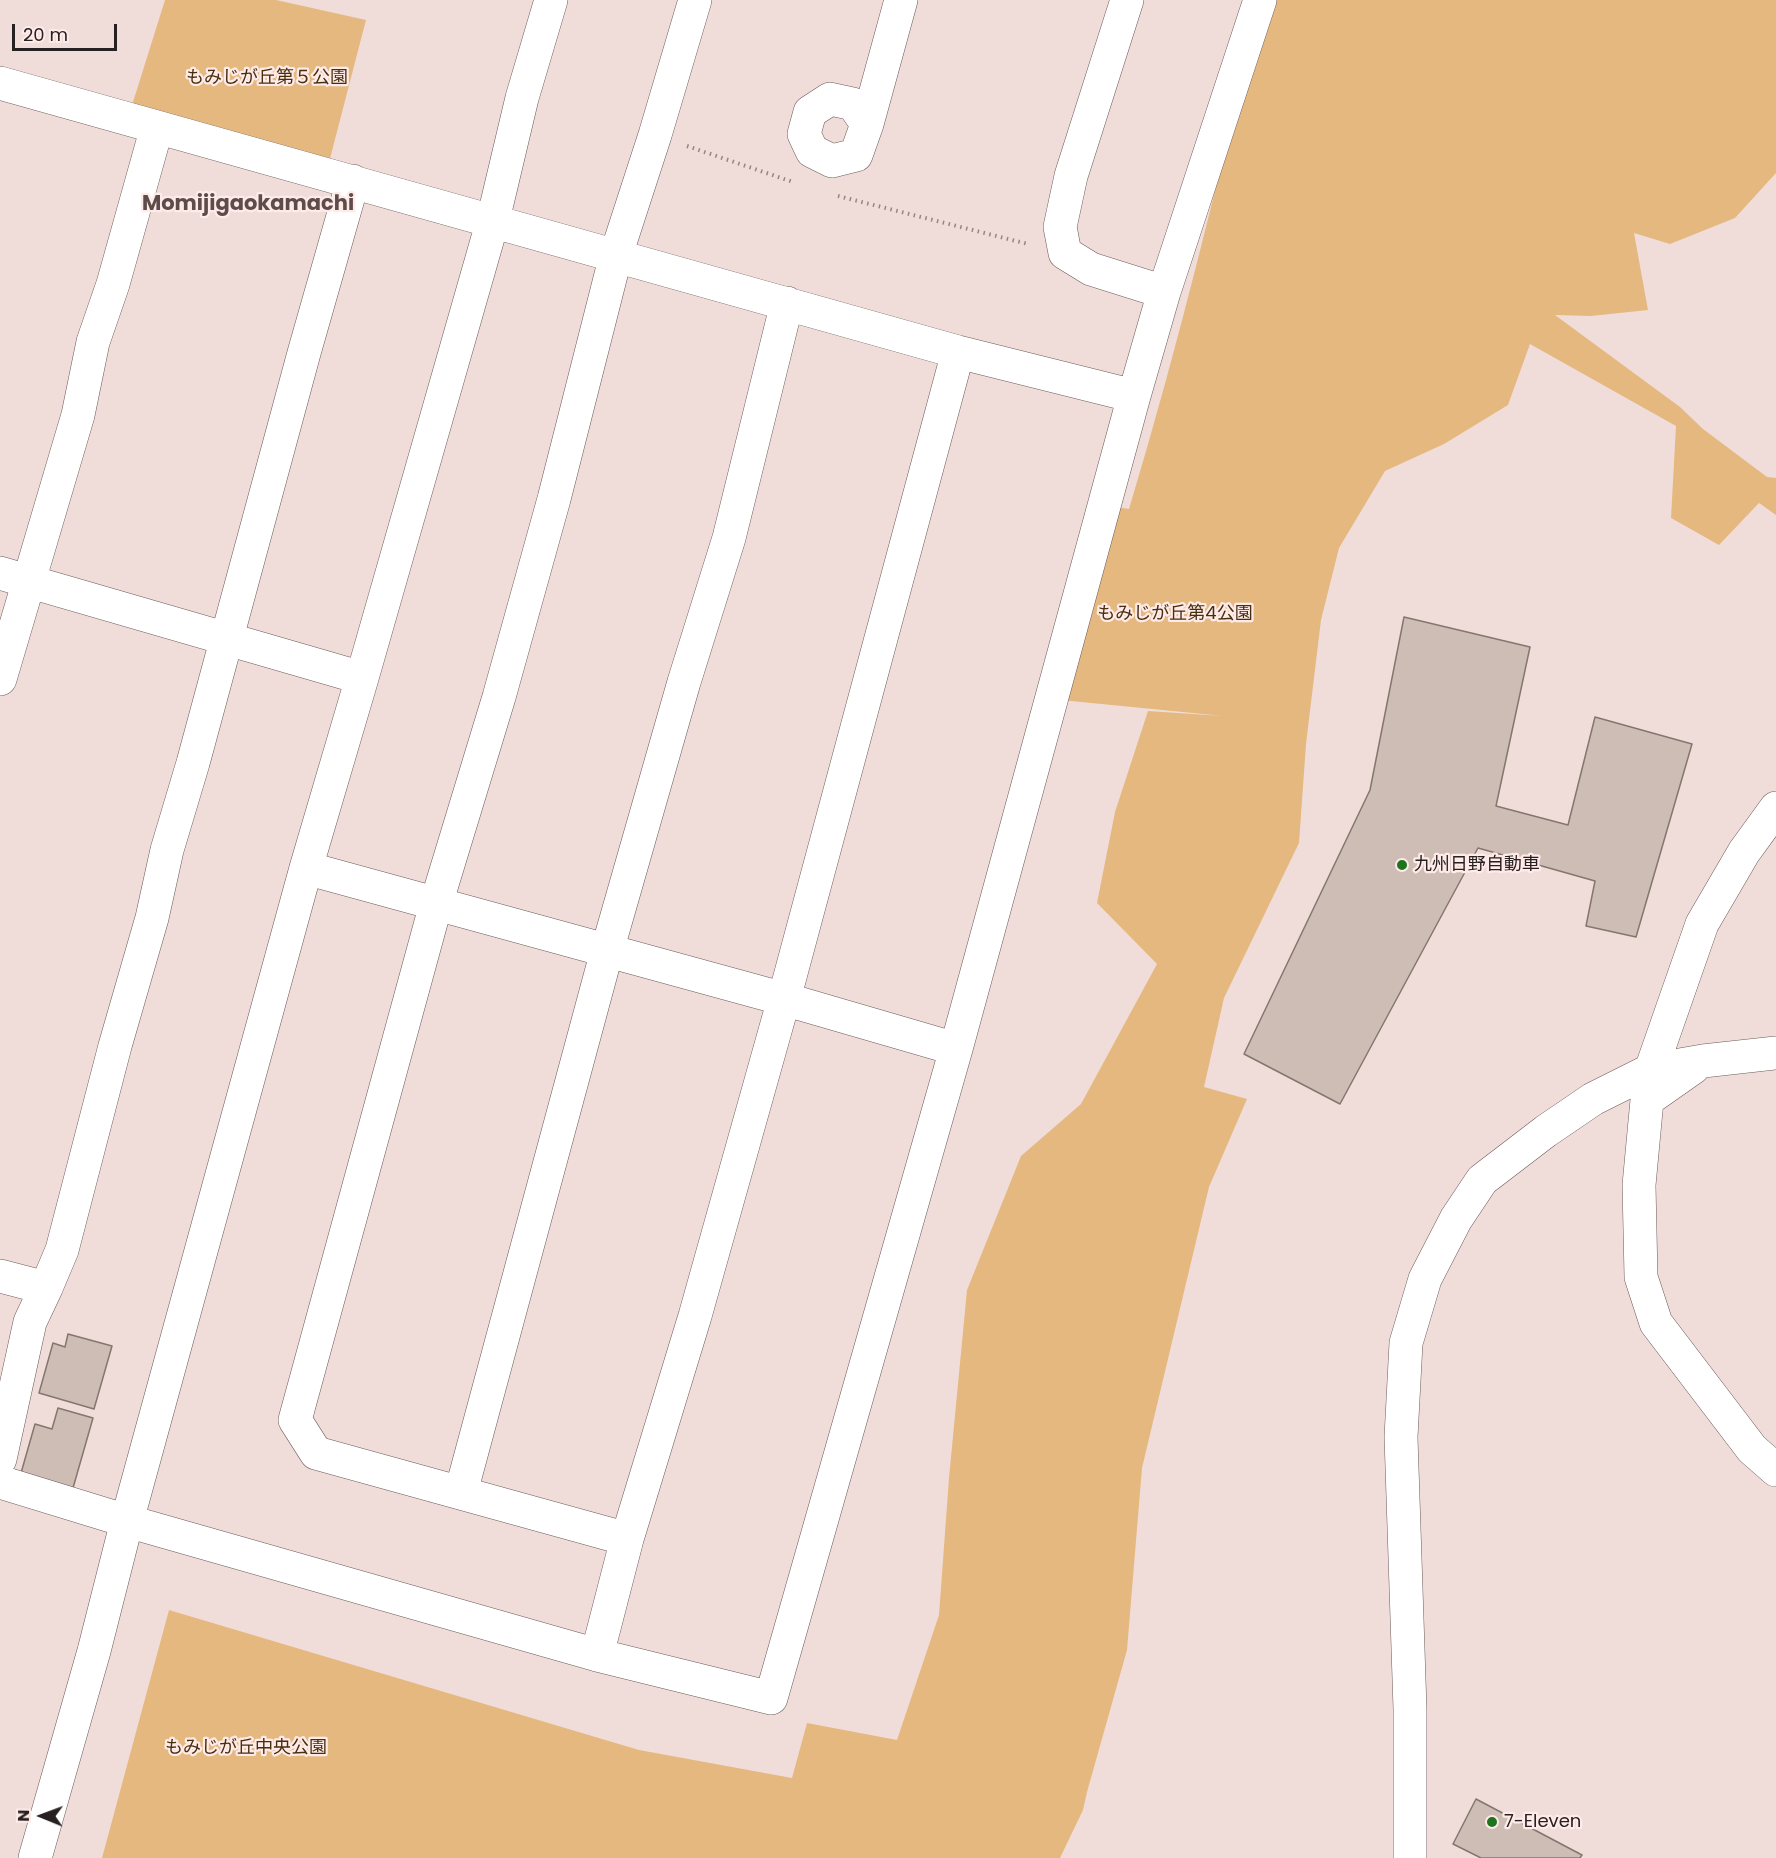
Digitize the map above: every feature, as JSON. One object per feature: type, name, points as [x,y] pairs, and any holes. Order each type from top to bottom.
[{"type":"street","points":[[35,1858],[94,1652],[127,1521],[306,868],[493,220],[522,98],[551,0]]},
{"type":"street","points":[[627,1539],[461,1491],[316,1453],[295,1420],[436,904],[499,697],[551,510],[616,255],[695,0]]},
{"type":"street","points":[[867,124],[901,0]]},
{"type":"street","points":[[1126,0],[1071,176],[1060,227],[1065,253],[1090,269],[1164,292]]},
{"type":"street","points":[[0,1482],[127,1521],[597,1655],[771,1698],[956,1049],[1134,396],[1164,292],[1260,0]]},
{"type":"street","points":[[0,83],[958,352],[1134,396]]},
{"type":"street","points":[[0,679],[14,577],[78,415],[93,342],[113,284],[157,127]]},
{"type":"street","points":[[0,1459],[30,1323],[62,1250],[115,1046],[152,918],[167,850],[352,181]]},
{"type":"street","points":[[461,1491],[607,951],[684,682],[729,538],[787,303]]},
{"type":"street","points":[[597,1655],[627,1539],[695,1316],[784,999],[958,352]]},
{"type":"street","points":[[14,577],[362,678]]},
{"type":"street","points":[[1651,1070],[1702,924],[1744,852],[1776,808]]},
{"type":"street","points":[[306,868],[784,999],[956,1049]]},
{"type":"street","points":[[1410,1858],[1410,1709],[1401,1437],[1406,1343],[1425,1279],[1456,1219],[1482,1180],[1546,1131],[1593,1099],[1651,1070],[1703,1061],[1776,1053]]},
{"type":"street","points":[[1703,1061],[1647,1100],[1639,1185],[1641,1277],[1656,1323],[1752,1449],[1776,1470]]},
{"type":"street","points":[[0,1276],[46,1288]]},
{"type":"path","points":[[655,135],[801,184]]},
{"type":"path","points":[[835,195],[1065,253]]},
{"type":"green space","name":"もみじが丘第５公園","points":[[165,0],[276,0],[366,20],[326,174],[128,118]]},
{"type":"green space","points":[[1262,0],[1776,0],[1776,173],[1735,218],[1670,244],[1634,233],[1648,310],[1591,316],[1555,315],[1680,407],[1703,429],[1767,477],[1776,478],[1776,515],[1759,503],[1719,545],[1671,518],[1676,426],[1530,344],[1508,405],[1444,444],[1385,471],[1339,548],[1321,620],[1306,744],[1299,843],[1224,998],[1204,1087],[1247,1099],[1209,1187],[1142,1468],[1127,1650],[1083,1810],[1060,1858],[102,1858],[169,1610],[639,1750],[792,1778],[807,1723],[897,1740],[939,1615],[967,1290],[1021,1156],[1081,1104],[1157,964],[1097,903],[1115,812],[1148,711],[1223,716],[1051,699],[1104,505],[1129,509],[1182,319]]},
{"type":"building","name":"九州日野自動車","points":[[1404,617],[1530,647],[1496,806],[1568,825],[1595,717],[1692,744],[1636,937],[1586,926],[1595,881],[1478,848],[1340,1104],[1244,1054],[1370,790]]},
{"type":"building","points":[[68,1334],[112,1346],[94,1409],[39,1393],[53,1343],[65,1347]]},
{"type":"building","points":[[58,1408],[93,1418],[73,1488],[21,1473],[35,1424],[52,1429]]},
{"type":"building","name":"7-Eleven","points":[[1476,1799],[1582,1855],[1580,1858],[1481,1858],[1453,1844]]},
{"type":"place","name":"九州日野自動車","points":[[1402,865]]},
{"type":"place","name":"7-Eleven","points":[[1492,1822]]},
{"type":"district","name":"Momijigaokamachi","points":[[248,205]]},
{"type":"park label","name":"もみじが丘第4公園","points":[[1175,614]]},
{"type":"park label","name":"もみじが丘中央公園","points":[[246,1748]]}]
